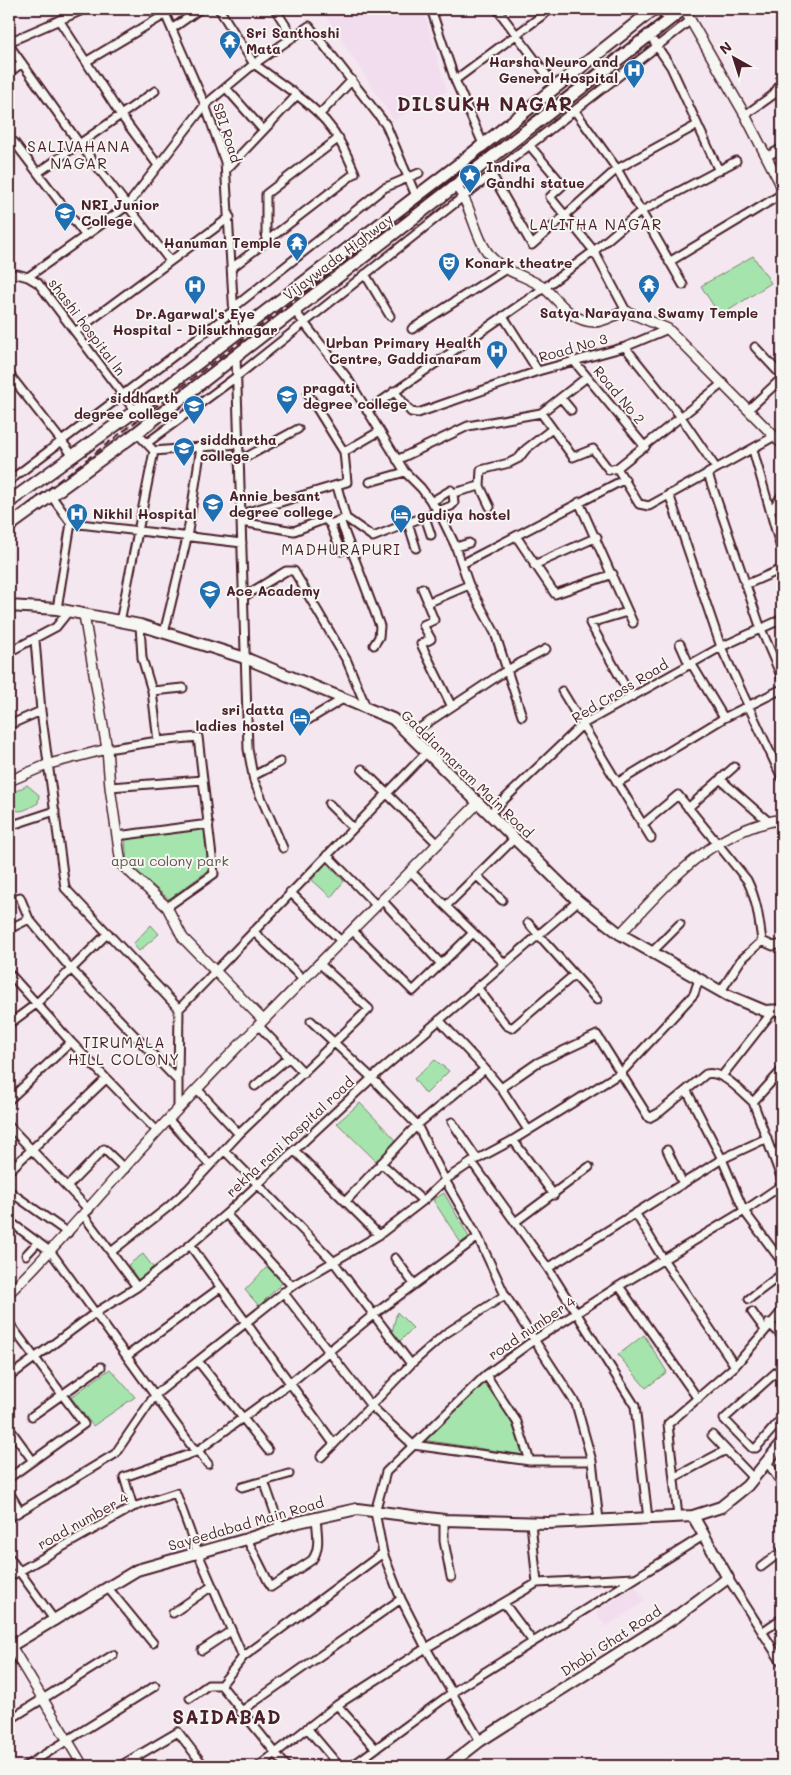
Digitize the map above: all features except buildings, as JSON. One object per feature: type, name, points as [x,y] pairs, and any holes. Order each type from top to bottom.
[{"type":"highway","name":"Vijaywada Highway","points":[[9,502],[74,457],[135,411],[416,196],[654,9]]},
{"type":"highway","points":[[662,9],[670,19]]},
{"type":"highway","name":"Vijaywada Highway","points":[[9,526],[52,497],[134,436],[456,186],[653,40],[670,19],[683,9]]},
{"type":"highway","points":[[119,423],[134,436]]},
{"type":"main road","name":"Gaddiannaram Main Road","points":[[9,606],[57,609],[140,625],[245,658],[393,719],[578,901],[620,934],[721,991],[765,1011],[777,1010]]},
{"type":"main road","name":"Sayeedabad Main Road","points":[[10,1647],[137,1570],[247,1539],[280,1527],[357,1510],[444,1520],[531,1523],[693,1516],[720,1507],[753,1478],[782,1444]]},
{"type":"main road","points":[[693,1516],[728,1578]]},
{"type":"main road","name":"Dhobi Ghat Road","points":[[448,1766],[480,1741],[677,1616],[728,1578]]},
{"type":"street","points":[[85,9],[9,44],[79,143],[170,261]]},
{"type":"street","points":[[173,28],[200,9]]},
{"type":"street","points":[[219,9],[254,64],[321,113],[339,138],[355,173],[233,267]]},
{"type":"street","points":[[275,9],[293,37]]},
{"type":"street","points":[[431,9],[455,80],[483,144]]},
{"type":"street","points":[[497,9],[555,86]]},
{"type":"street","points":[[455,80],[550,9]]},
{"type":"street","points":[[683,9],[768,156],[782,187]]},
{"type":"street","points":[[87,61],[165,12]]},
{"type":"street","name":"SBI Road","points":[[165,12],[205,105],[226,162],[233,267],[235,334]]},
{"type":"street","points":[[59,20],[120,114],[157,164]]},
{"type":"street","points":[[146,443],[236,377],[464,196],[575,111],[653,40],[691,20]]},
{"type":"street","points":[[9,276],[17,274],[28,278],[127,206],[157,164],[205,105],[254,64],[310,26],[386,125],[416,196]]},
{"type":"street","points":[[653,40],[671,67],[719,171]]},
{"type":"street","points":[[9,73],[22,63]]},
{"type":"street","points":[[321,113],[352,80]]},
{"type":"street","points":[[745,115],[772,96],[782,82]]},
{"type":"street","points":[[226,88],[264,130]]},
{"type":"street","points":[[39,172],[155,91]]},
{"type":"street","points":[[226,170],[298,95]]},
{"type":"street","points":[[575,111],[616,168],[683,285]]},
{"type":"street","points":[[492,175],[532,245],[566,216],[616,168],[697,125]]},
{"type":"street","points":[[266,242],[266,194],[339,138]]},
{"type":"street","points":[[14,142],[39,172],[85,235]]},
{"type":"street","points":[[530,146],[563,185],[550,196],[594,252],[626,311],[668,329],[782,444]]},
{"type":"street","points":[[768,156],[782,148]]},
{"type":"street","points":[[367,411],[594,252],[640,212],[736,161]]},
{"type":"street","points":[[9,481],[233,309],[384,188],[419,173]]},
{"type":"street","points":[[456,186],[464,196],[491,257],[506,269],[544,288],[569,312],[582,320],[600,321],[626,311]]},
{"type":"street","points":[[669,262],[782,194]]},
{"type":"street","points":[[75,332],[230,217]]},
{"type":"street","points":[[412,329],[506,269]]},
{"type":"street","points":[[365,274],[390,316]]},
{"type":"street","name":"shashi hospital ln","points":[[28,278],[38,283],[135,411]]},
{"type":"street","points":[[294,310],[348,379],[396,460],[438,512],[456,547],[469,585],[495,633],[522,716]]},
{"type":"street","points":[[503,316],[538,371]]},
{"type":"street","points":[[625,346],[668,329]]},
{"type":"street","name":"Road No 3","points":[[394,391],[411,412],[418,413],[538,371],[625,346],[681,417],[716,468]]},
{"type":"street","points":[[749,409],[782,377],[755,347]]},
{"type":"street","points":[[236,355],[248,749],[253,776],[283,848]]},
{"type":"street","name":"Road No 2","points":[[573,360],[645,447]]},
{"type":"street","points":[[9,374],[74,457]]},
{"type":"street","points":[[396,460],[468,426],[541,413],[587,377]]},
{"type":"street","points":[[541,413],[573,457],[593,449],[609,470],[617,468],[645,447],[723,383]]},
{"type":"street","points":[[241,514],[347,482],[344,452],[308,394]]},
{"type":"street","points":[[561,398],[571,410]]},
{"type":"street","points":[[239,461],[298,429]]},
{"type":"street","points":[[490,507],[480,486],[481,470],[509,463],[519,458],[526,449],[552,429]]},
{"type":"street","points":[[344,452],[380,431]]},
{"type":"street","points":[[134,436],[154,450],[238,444]]},
{"type":"street","points":[[617,468],[639,504],[649,506],[716,468],[753,450],[775,436]]},
{"type":"street","points":[[164,633],[186,538],[202,447]]},
{"type":"street","points":[[120,622],[154,450]]},
{"type":"street","points":[[753,450],[782,552]]},
{"type":"street","points":[[370,482],[405,472]]},
{"type":"street","points":[[708,474],[745,585],[782,678]]},
{"type":"street","points":[[462,564],[625,479]]},
{"type":"street","points":[[337,486],[343,519],[380,626],[379,637],[374,645]]},
{"type":"street","points":[[343,519],[373,537],[453,505],[453,493],[480,486]]},
{"type":"street","points":[[431,502],[451,490]]},
{"type":"street","points":[[669,494],[721,647],[750,705],[782,778]]},
{"type":"street","points":[[771,511],[782,495]]},
{"type":"street","points":[[52,497],[71,523],[57,609]]},
{"type":"street","points":[[580,502],[633,622]]},
{"type":"street","points":[[425,517],[431,535]]},
{"type":"street","points":[[241,522],[294,531],[325,519],[330,524],[341,551]]},
{"type":"street","points":[[330,524],[343,519]]},
{"type":"street","points":[[71,523],[139,530],[186,538],[242,543]]},
{"type":"street","points":[[408,523],[416,548]]},
{"type":"street","points":[[516,536],[554,594],[613,574]]},
{"type":"street","points":[[534,565],[597,537]]},
{"type":"street","points":[[456,547],[469,543]]},
{"type":"street","points":[[745,585],[782,569]]},
{"type":"street","points":[[243,597],[286,572],[294,570],[347,660],[366,708]]},
{"type":"street","points":[[428,602],[469,585]]},
{"type":"street","points":[[422,588],[434,620],[424,625],[431,639],[421,644],[452,705]]},
{"type":"street","points":[[9,652],[35,640],[56,627],[68,612]]},
{"type":"street","points":[[627,612],[590,623],[631,697]]},
{"type":"street","points":[[84,615],[107,749],[110,787],[121,864],[166,907],[183,938],[215,970],[304,1073]]},
{"type":"street","name":"Red Cross Road","points":[[490,813],[584,724],[721,647],[782,619]]},
{"type":"street","points":[[140,625],[142,658],[152,691],[158,741]]},
{"type":"street","points":[[35,640],[42,711],[65,888],[179,1009]]},
{"type":"street","points":[[680,644],[690,664],[724,718]]},
{"type":"street","points":[[410,735],[452,705],[507,670],[546,649]]},
{"type":"street","points":[[152,691],[183,688]]},
{"type":"street","points":[[617,783],[724,718],[782,689]]},
{"type":"street","points":[[562,691],[584,724],[651,838]]},
{"type":"street","points":[[308,720],[343,699]]},
{"type":"street","points":[[9,725],[42,711]]},
{"type":"street","points":[[9,781],[49,764],[107,749],[198,737],[214,874],[166,907]]},
{"type":"street","points":[[178,1108],[179,1009],[290,892],[428,752]]},
{"type":"street","points":[[253,776],[280,762]]},
{"type":"street","points":[[688,808],[734,767]]},
{"type":"street","points":[[362,769],[438,844]]},
{"type":"street","points":[[720,779],[769,822]]},
{"type":"street","points":[[110,787],[203,780]]},
{"type":"street","points":[[642,824],[677,796],[747,880],[758,905],[762,941]]},
{"type":"street","points":[[9,1293],[51,1252],[178,1108],[198,1090],[318,963],[478,803]]},
{"type":"street","points":[[329,804],[353,828]]},
{"type":"street","points":[[9,826],[55,812]]},
{"type":"street","points":[[620,934],[677,874],[716,843],[769,822],[782,820]]},
{"type":"street","points":[[117,836],[208,824]]},
{"type":"street","points":[[446,906],[514,839]]},
{"type":"street","points":[[327,855],[442,964]]},
{"type":"street","points":[[411,872],[504,963]]},
{"type":"street","points":[[477,876],[502,900]]},
{"type":"street","points":[[290,892],[340,941]]},
{"type":"street","points":[[20,897],[29,919],[71,969],[178,1081]]},
{"type":"street","name":"rekha rani hospital road","points":[[9,1377],[95,1313],[137,1287],[190,1245],[372,1078],[578,901]]},
{"type":"street","points":[[9,929],[29,919]]},
{"type":"street","points":[[528,923],[596,1000]]},
{"type":"street","points":[[652,952],[680,924]]},
{"type":"street","points":[[352,930],[413,991],[473,933]]},
{"type":"street","points":[[254,931],[303,980]]},
{"type":"street","points":[[9,1024],[36,1004],[108,933]]},
{"type":"street","points":[[762,941],[773,946],[782,944]]},
{"type":"street","points":[[721,991],[740,960],[762,941]]},
{"type":"street","points":[[111,1252],[167,1208],[369,1009],[318,963]]},
{"type":"street","points":[[9,973],[70,1042],[157,1131]]},
{"type":"street","points":[[477,987],[506,1025],[512,1028],[574,975]]},
{"type":"street","points":[[9,1518],[115,1454],[155,1395],[283,1292],[378,1234],[423,1202],[445,1180],[474,1161],[513,1140],[622,1072],[694,994],[699,979]]},
{"type":"street","points":[[722,1076],[777,1010]]},
{"type":"street","points":[[439,1020],[501,1088],[528,1130]]},
{"type":"street","points":[[311,1021],[372,1078],[417,1125],[445,1180],[478,1237],[505,1295],[576,1404],[592,1461],[598,1520]]},
{"type":"street","points":[[501,1088],[537,1063],[597,1035],[622,1072],[639,1104],[649,1118],[660,1112],[706,1074],[714,1073],[722,1076],[753,1102],[782,1180]]},
{"type":"street","points":[[9,1100],[70,1042]]},
{"type":"street","points":[[256,1086],[289,1057]]},
{"type":"street","points":[[346,1201],[417,1125],[485,1069]]},
{"type":"street","points":[[753,1102],[782,1070]]},
{"type":"street","points":[[11,1169],[106,1079]]},
{"type":"street","points":[[198,1090],[240,1134]]},
{"type":"street","points":[[687,1091],[722,1159],[744,1211],[782,1262]]},
{"type":"street","points":[[168,1119],[210,1165]]},
{"type":"street","points":[[452,1122],[474,1161],[577,1312],[635,1406],[648,1519]]},
{"type":"street","points":[[9,1126],[67,1187],[137,1287]]},
{"type":"street","points":[[548,1268],[722,1159],[767,1138]]},
{"type":"street","points":[[513,1140],[554,1195]]},
{"type":"street","points":[[774,1156],[782,1146]]},
{"type":"street","points":[[67,1187],[104,1149],[125,1169]]},
{"type":"street","points":[[224,1150],[333,1261],[410,1364]]},
{"type":"street","points":[[294,1150],[378,1234]]},
{"type":"street","points":[[667,1150],[683,1184]]},
{"type":"street","points":[[381,1163],[423,1202]]},
{"type":"street","points":[[515,1222],[554,1195],[589,1167]]},
{"type":"street","name":"road number 4","points":[[480,1741],[426,1648],[401,1599],[383,1553],[375,1512],[386,1472],[486,1375],[534,1340],[618,1286],[744,1211],[782,1185]]},
{"type":"street","points":[[9,1191],[68,1233]]},
{"type":"street","points":[[226,1214],[292,1286]]},
{"type":"street","points":[[636,1214],[663,1259],[735,1366]]},
{"type":"street","points":[[9,1221],[51,1252],[197,1452],[208,1464]]},
{"type":"street","points":[[133,1506],[124,1477],[197,1452],[331,1352],[373,1315],[478,1237]]},
{"type":"street","points":[[26,1255],[38,1242]]},
{"type":"street","points":[[190,1245],[245,1324],[334,1444]]},
{"type":"street","points":[[395,1258],[414,1284]]},
{"type":"street","points":[[749,1299],[782,1274]]},
{"type":"street","points":[[618,1286],[698,1400]]},
{"type":"street","points":[[127,1356],[220,1288]]},
{"type":"street","points":[[283,1292],[371,1406],[413,1445],[530,1461],[592,1461]]},
{"type":"street","points":[[321,1457],[410,1364],[445,1334],[505,1295]]},
{"type":"street","points":[[678,1517],[668,1424],[735,1366],[767,1326],[782,1311]]},
{"type":"street","points":[[752,1312],[767,1326],[782,1336]]},
{"type":"street","points":[[9,1323],[84,1424],[9,1478]]},
{"type":"street","points":[[198,1361],[268,1450]]},
{"type":"street","points":[[32,1416],[101,1367]]},
{"type":"street","points":[[782,1367],[724,1419],[752,1448],[756,1448],[782,1418]]},
{"type":"street","points":[[486,1375],[517,1422],[530,1461]]},
{"type":"street","points":[[771,1431],[782,1444]]},
{"type":"street","points":[[12,1432],[34,1461]]},
{"type":"street","points":[[712,1435],[753,1478]]},
{"type":"street","points":[[675,1477],[726,1450]]},
{"type":"street","points":[[766,1462],[782,1484]]},
{"type":"street","points":[[242,1487],[289,1474]]},
{"type":"street","points":[[264,1481],[280,1527]]},
{"type":"street","points":[[9,1492],[20,1511]]},
{"type":"street","name":"road number 4","points":[[9,1577],[133,1506],[176,1493],[197,1552],[243,1657]]},
{"type":"street","points":[[247,1539],[271,1587],[312,1560],[316,1555],[318,1546],[316,1518]]},
{"type":"street","points":[[444,1520],[444,1541],[451,1577]]},
{"type":"street","points":[[531,1523],[537,1583]]},
{"type":"street","points":[[352,1766],[453,1692],[703,1536]]},
{"type":"street","points":[[761,1567],[782,1551]]},
{"type":"street","points":[[220,1685],[243,1657],[383,1553]]},
{"type":"street","points":[[9,1557],[55,1621]]},
{"type":"street","points":[[259,1766],[337,1705],[426,1648],[537,1583],[634,1578]]},
{"type":"street","points":[[728,1578],[782,1663]]},
{"type":"street","points":[[173,1613],[212,1586]]},
{"type":"street","points":[[108,1588],[153,1643]]},
{"type":"street","points":[[240,1712],[401,1599]]},
{"type":"street","points":[[504,1603],[533,1642]]},
{"type":"street","points":[[762,1632],[782,1618]]},
{"type":"street","points":[[202,1650],[231,1631]]},
{"type":"street","points":[[10,1647],[83,1766]]},
{"type":"street","points":[[9,1720],[113,1655]]},
{"type":"street","points":[[190,1698],[208,1685],[220,1685]]},
{"type":"street","points":[[220,1685],[240,1712],[286,1766]]},
{"type":"street","points":[[27,1766],[155,1686]]},
{"type":"street","points":[[337,1705],[375,1748]]},
{"type":"street","points":[[307,1728],[339,1766]]},
{"type":"street","points":[[120,1766],[178,1732],[204,1766]]},
{"type":"street","points":[[135,1757],[142,1766]]},
{"type":"street","points":[[361,1760],[367,1766]]},
{"type":"shaded area","points":[[335,9],[423,9],[447,91],[394,120],[326,17]]},
{"type":"shaded area","points":[[635,1586],[645,1601],[606,1627],[596,1612]]},
{"type":"green space","points":[[753,256],[771,283],[720,316],[701,286]]},
{"type":"green space","points":[[27,785],[39,795],[38,803],[20,811],[9,807],[9,795]]},
{"type":"green space","name":"apau colony park","points":[[205,828],[209,870],[169,899],[127,864],[125,836]]},
{"type":"green space","points":[[326,863],[344,881],[331,897],[312,880]]},
{"type":"green space","points":[[151,925],[159,934],[139,951],[133,944]]},
{"type":"green space","points":[[435,1060],[449,1071],[426,1094],[414,1079]]},
{"type":"green space","points":[[360,1103],[398,1142],[376,1161],[337,1123]]},
{"type":"green space","points":[[444,1193],[469,1237],[461,1243],[433,1200]]},
{"type":"green space","points":[[143,1254],[153,1267],[139,1281],[128,1265]]},
{"type":"green space","points":[[268,1266],[283,1282],[259,1306],[245,1290]]},
{"type":"green space","points":[[397,1312],[413,1328],[400,1341],[392,1332]]},
{"type":"green space","points":[[644,1335],[667,1372],[646,1388],[618,1355]]},
{"type":"green space","points":[[110,1369],[135,1397],[93,1426],[71,1397]]},
{"type":"green space","points":[[487,1381],[512,1424],[524,1455],[423,1440]]},
{"type":"railway","points":[[9,519],[674,9]]},
{"type":"place","name":"Sri Santhoshi Mata","points":[[230,60]]},
{"type":"place","name":"Harsha Neuro and General Hospital","points":[[634,89]]},
{"type":"place","name":"Indira Gandhi statue","points":[[470,194]]},
{"type":"place","name":"NRI Junior College","points":[[65,232]]},
{"type":"place","name":"Hanuman Temple","points":[[297,262]]},
{"type":"place","name":"Konark theatre","points":[[449,282]]},
{"type":"place","name":"Satya Narayana Swamy Temple","points":[[649,304]]},
{"type":"place","name":"Dr.Agarwal's Eye Hospital - Dilsukhnagar","points":[[195,305]]},
{"type":"place","name":"Urban Primary Health Centre, Gaddianaram","points":[[497,370]]},
{"type":"place","name":"pragati degree college","points":[[287,415]]},
{"type":"place","name":"siddharth degree college","points":[[194,425]]},
{"type":"place","name":"siddhartha college","points":[[184,467]]},
{"type":"place","name":"Annie besant degree college","points":[[213,523]]},
{"type":"place","name":"Nikhil Hospital","points":[[77,533]]},
{"type":"place","name":"gudiya hostel","points":[[401,534]]},
{"type":"place","name":"Ace Academy","points":[[210,610]]},
{"type":"place","name":"sri datta ladies hostel","points":[[300,737]]},
{"type":"district","name":"DILSUKH NAGAR","points":[[485,104]]},
{"type":"district","name":"SALIVAHANA NAGAR","points":[[79,156]]},
{"type":"district","name":"LALITHA NAGAR","points":[[596,225]]},
{"type":"district","name":"MADHURAPURI","points":[[341,550]]},
{"type":"district","name":"TIRUMALA HILL COLONY","points":[[124,1052]]},
{"type":"district","name":"SAIDABAD","points":[[227,1717]]}]
